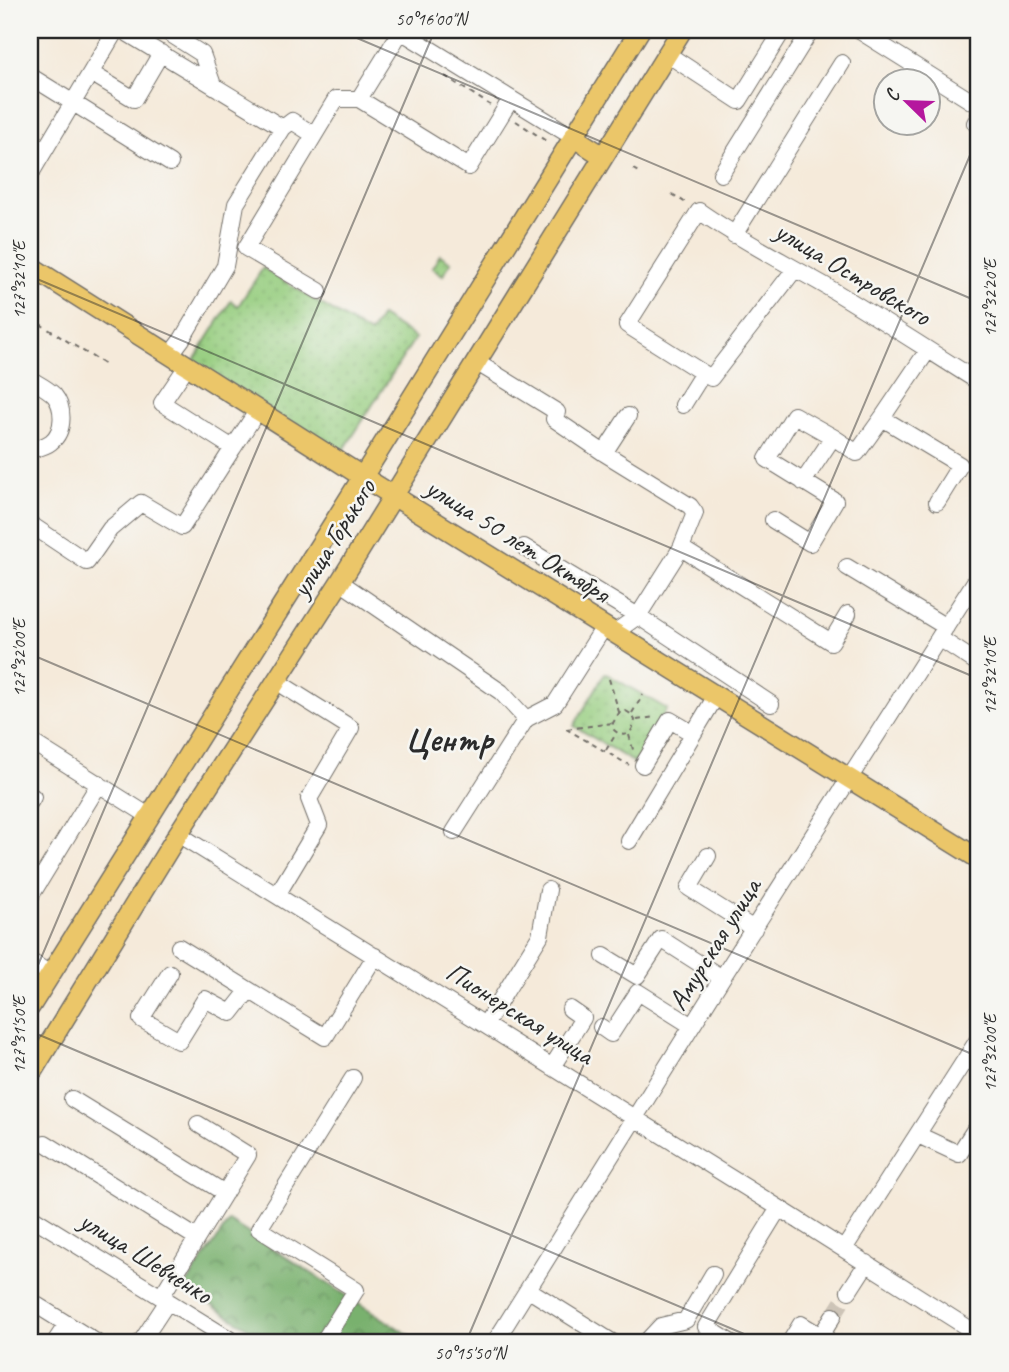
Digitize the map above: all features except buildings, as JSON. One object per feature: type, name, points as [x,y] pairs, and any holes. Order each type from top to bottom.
[{"type":"main road","name":"улица Горького","points":[[30,1007],[640,30]]},
{"type":"main road","name":"улица Горького","points":[[30,1075],[682,30]]},
{"type":"main road","points":[[573,137],[603,156]]},
{"type":"main road","name":"улица 50 лет Октября","points":[[30,266],[363,477],[979,859]]},
{"type":"main road","name":"Пионерская улица","points":[[149,816],[178,834]]},
{"type":"street","points":[[30,174],[116,30]]},
{"type":"street","points":[[122,30],[283,128]]},
{"type":"street","points":[[164,30],[202,54],[213,85]]},
{"type":"street","points":[[753,122],[739,114],[739,101],[783,30]]},
{"type":"street","points":[[858,30],[979,106]]},
{"type":"street","points":[[359,99],[400,31],[507,106],[573,137]]},
{"type":"street","points":[[721,174],[810,33]]},
{"type":"street","points":[[91,73],[134,99],[161,54]]},
{"type":"street","points":[[667,54],[739,101]]},
{"type":"street","points":[[734,235],[842,63]]},
{"type":"street","points":[[30,76],[170,163]]},
{"type":"street","points":[[319,291],[246,248],[336,99],[359,99],[469,167],[507,106]]},
{"type":"street","points":[[170,355],[182,340],[225,266],[236,204],[283,128],[292,121],[314,135]]},
{"type":"street","points":[[699,211],[627,325],[711,378],[796,269]]},
{"type":"street","name":"улица Островского","points":[[699,211],[734,235],[796,269],[979,382]]},
{"type":"street","points":[[773,520],[810,543],[835,501],[767,459],[794,415],[857,453],[928,350]]},
{"type":"street","points":[[454,832],[526,719],[555,704],[609,630],[638,616],[681,548],[695,513],[691,506],[554,419],[557,412],[476,362]]},
{"type":"street","points":[[187,366],[162,403],[233,448]]},
{"type":"street","points":[[683,405],[703,373]]},
{"type":"street","points":[[30,379],[52,393],[62,412],[55,438],[48,445],[30,450]]},
{"type":"street","points":[[30,524],[87,562],[110,529],[141,503],[182,527],[258,411]]},
{"type":"street","points":[[604,453],[628,416]]},
{"type":"street","points":[[882,418],[960,465],[937,502]]},
{"type":"street","points":[[803,482],[833,437]]},
{"type":"street","points":[[524,547],[638,616],[771,704]]},
{"type":"street","points":[[681,548],[831,642],[848,614]]},
{"type":"street","points":[[847,566],[942,633],[979,664]]},
{"type":"street","name":"Амурская улица","points":[[495,1342],[722,978],[979,575]]},
{"type":"street","points":[[340,582],[501,692],[526,719]]},
{"type":"street","points":[[276,681],[351,728],[309,799],[319,825],[277,895]]},
{"type":"street","points":[[629,841],[716,696]]},
{"type":"street","points":[[636,764],[670,720],[692,733]]},
{"type":"street","name":"Пионерская улица","points":[[30,741],[149,816]]},
{"type":"street","points":[[30,897],[99,784]]},
{"type":"street","name":"Пионерская улица","points":[[178,834],[979,1335]]},
{"type":"street","points":[[708,856],[689,888],[754,929]]},
{"type":"street","points":[[485,1025],[540,936],[548,890]]},
{"type":"street","points":[[604,956],[637,976],[661,939],[722,978]]},
{"type":"street","points":[[179,947],[325,1037],[375,956]]},
{"type":"street","points":[[30,961],[50,974]]},
{"type":"street","points":[[170,972],[141,1018],[179,1041],[205,999],[231,1013],[248,990]]},
{"type":"street","points":[[601,1027],[611,1034],[638,992],[692,1026]]},
{"type":"street","points":[[552,1067],[583,1018],[570,1009]]},
{"type":"street","points":[[844,1249],[979,1038]]},
{"type":"street","points":[[323,1342],[356,1290],[259,1229],[353,1078]]},
{"type":"street","points":[[72,1099],[225,1193]]},
{"type":"street","points":[[918,1135],[959,1154],[979,1123]]},
{"type":"street","points":[[141,1342],[197,1238],[248,1155],[198,1124]]},
{"type":"street","points":[[45,1143],[197,1238]]},
{"type":"street","points":[[730,1342],[706,1327],[779,1208]]},
{"type":"street","name":"улица Шевченко","points":[[30,1216],[234,1342]]},
{"type":"street","points":[[849,1291],[867,1263]]},
{"type":"street","points":[[646,1342],[661,1326],[686,1320],[713,1274]]},
{"type":"street","points":[[529,1290],[612,1342]]},
{"type":"street","points":[[30,1301],[96,1342]]},
{"type":"street","points":[[790,1342],[801,1324],[821,1336],[833,1316]]},
{"type":"street","points":[[55,1342],[67,1324]]},
{"type":"path","points":[[438,71],[507,106],[555,146]]},
{"type":"path","points":[[633,169],[640,173]]},
{"type":"path","points":[[673,194],[699,211]]},
{"type":"path","points":[[30,318],[107,366]]},
{"type":"path","points":[[30,340],[40,324]]},
{"type":"path","points":[[609,679],[619,713]]},
{"type":"path","points":[[631,714],[643,695]]},
{"type":"path","points":[[626,711],[631,714],[635,720],[633,729],[624,736],[617,733],[613,729],[613,723],[619,713],[626,711]]},
{"type":"path","points":[[635,720],[657,717]]},
{"type":"path","points":[[613,723],[566,729],[605,751],[636,764]]},
{"type":"path","points":[[605,751],[617,733]]},
{"type":"green space","points":[[440,255],[451,262],[443,275],[432,268]]},
{"type":"green space","points":[[263,268],[370,334],[381,316],[415,338],[340,456],[193,362],[231,301],[238,306]]},
{"type":"green space","points":[[605,673],[667,709],[635,763],[574,726]]},
{"type":"green space","points":[[229,1221],[420,1342],[271,1342],[184,1288]]},
{"type":"tunnel","points":[[833,1316],[849,1291]]},
{"type":"district","name":"Центр","points":[[449,739]]}]
